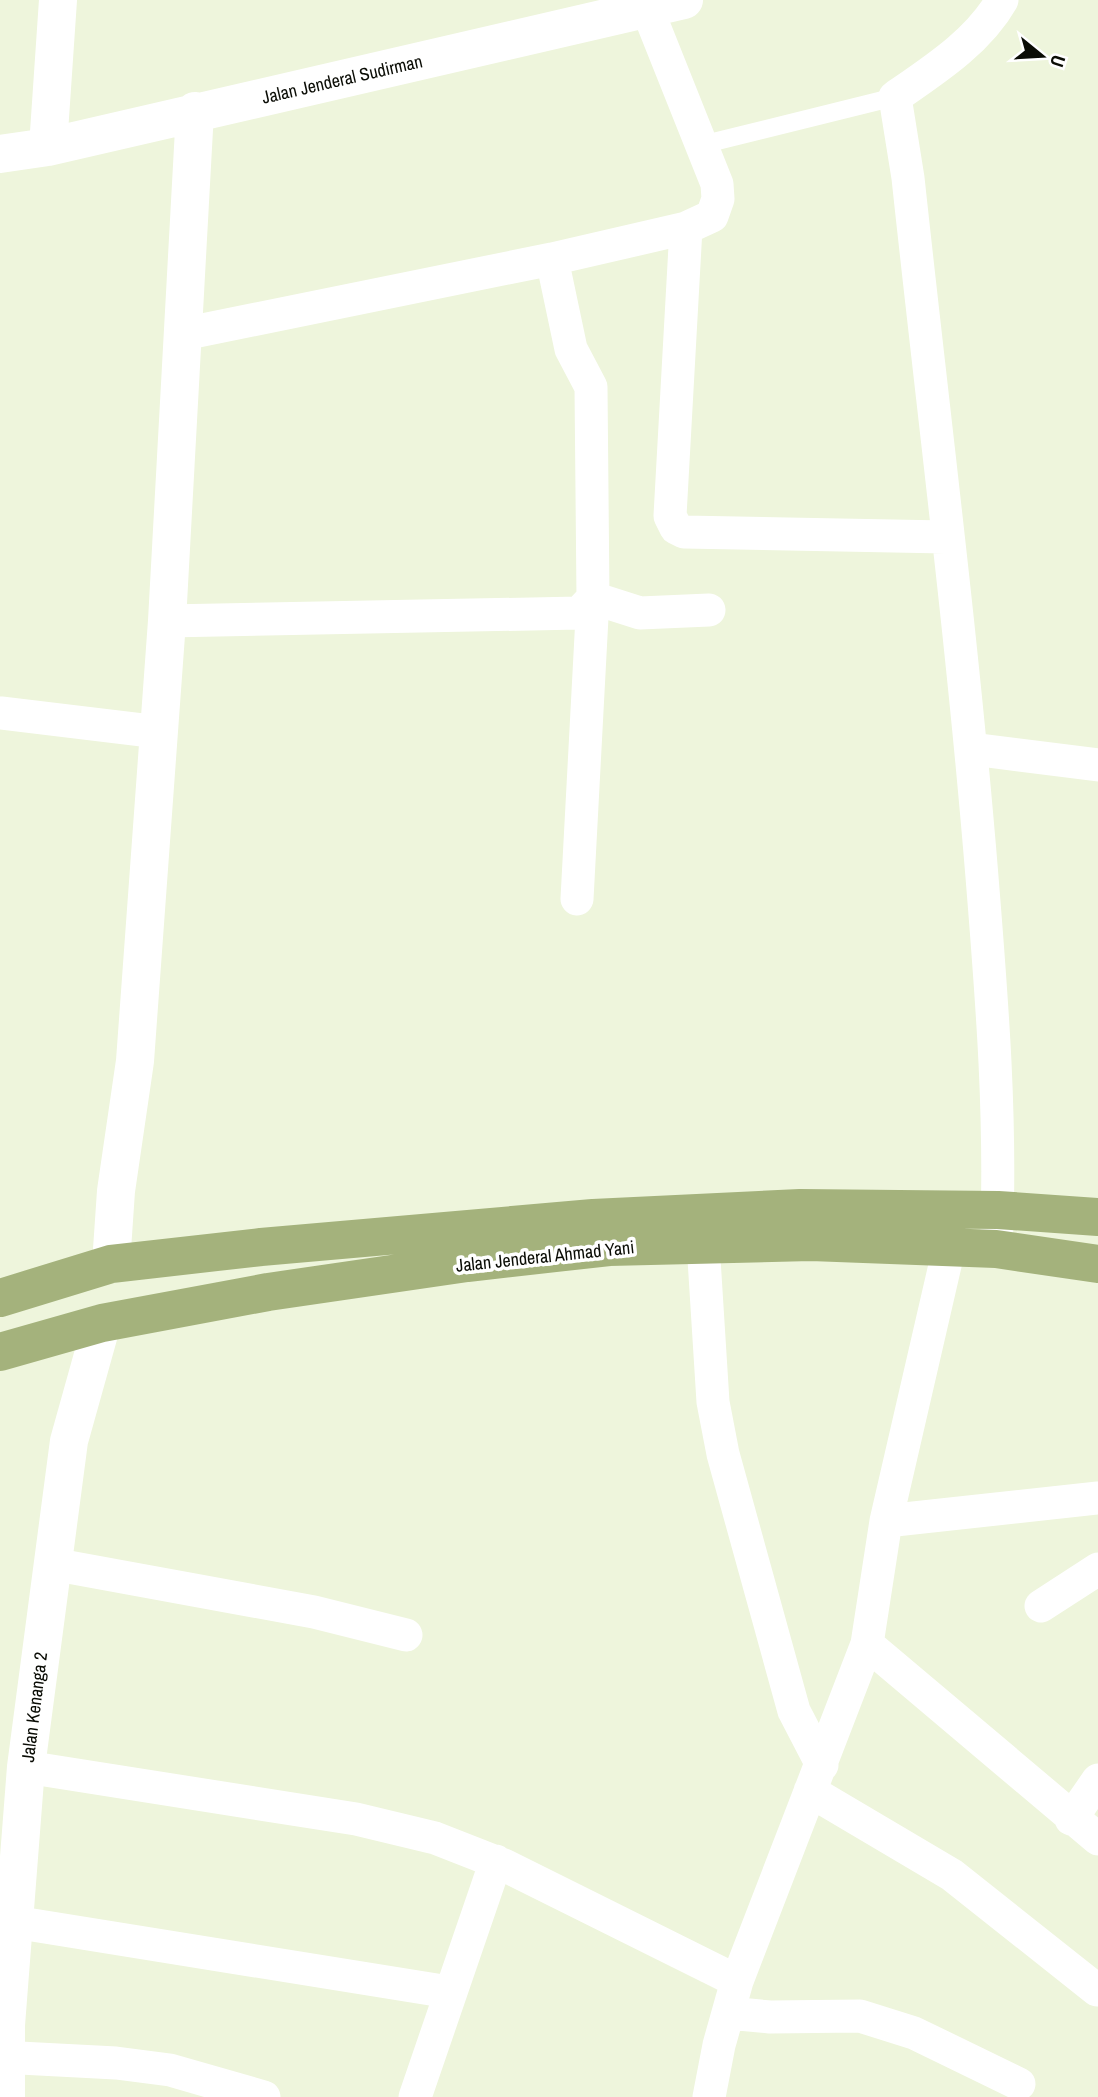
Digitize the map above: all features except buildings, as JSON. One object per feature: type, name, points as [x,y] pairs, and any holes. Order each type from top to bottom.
[{"type":"highway","name":"Jalan Jenderal Ahmad Yani","points":[[0,1298],[111,1264],[261,1247],[593,1218],[800,1208],[998,1210],[1098,1216]]},
{"type":"highway","name":"Jalan Jenderal Ahmad Yani","points":[[0,1352],[102,1323],[268,1292],[467,1263],[609,1247],[811,1242],[996,1249],[1098,1264]]},
{"type":"highway","points":[[102,1323],[111,1264]]},
{"type":"street","points":[[48,147],[58,0]]},
{"type":"street","name":"Jalan Jenderal Sudirman","points":[[0,155],[48,147],[195,111],[648,11],[684,0]]},
{"type":"street","points":[[996,1249],[998,1210],[991,996],[972,749],[946,537],[908,178],[895,97],[935,70],[990,21],[1002,0]]},
{"type":"street","points":[[183,334],[686,229],[712,215],[718,199],[717,184],[648,11]]},
{"type":"street","points":[[111,1264],[116,1191],[135,1061],[159,732],[195,111]]},
{"type":"street","points":[[686,229],[670,516],[676,528],[684,532],[946,537]]},
{"type":"street","points":[[552,259],[571,349],[591,387],[593,598],[577,899]]},
{"type":"street","points":[[167,621],[579,613],[593,598]]},
{"type":"street","points":[[593,598],[640,613],[709,610]]},
{"type":"street","points":[[1,713],[159,732]]},
{"type":"street","points":[[972,749],[1098,765]]},
{"type":"street","points":[[709,2097],[737,1981],[867,1644],[886,1521],[949,1248],[952,1211]]},
{"type":"street","points":[[703,1243],[713,1402],[723,1454],[794,1711],[816,1778],[952,1875],[1097,1990]]},
{"type":"street","name":"Jalan Kenanga 2","points":[[6,2097],[3,2057],[14,1922],[9,1856],[26,1767],[69,1441],[102,1323]]},
{"type":"street","points":[[886,1521],[1098,1498]]},
{"type":"street","points":[[52,1564],[314,1612],[406,1635]]},
{"type":"street","points":[[1041,1606],[1098,1569]]},
{"type":"street","points":[[867,1644],[1071,1819],[1098,1839]]},
{"type":"street","points":[[26,1767],[356,1819],[435,1838],[496,1861],[737,1981]]},
{"type":"street","points":[[1071,1819],[1098,1780]]},
{"type":"street","points":[[415,2097],[496,1861]]},
{"type":"street","points":[[14,1922],[449,1992]]},
{"type":"street","points":[[728,2013],[770,2017],[860,2016],[914,2033],[1019,2084]]},
{"type":"street","points":[[3,2057],[116,2063],[170,2070],[264,2097]]},
{"type":"lane","points":[[701,145],[895,97]]}]
